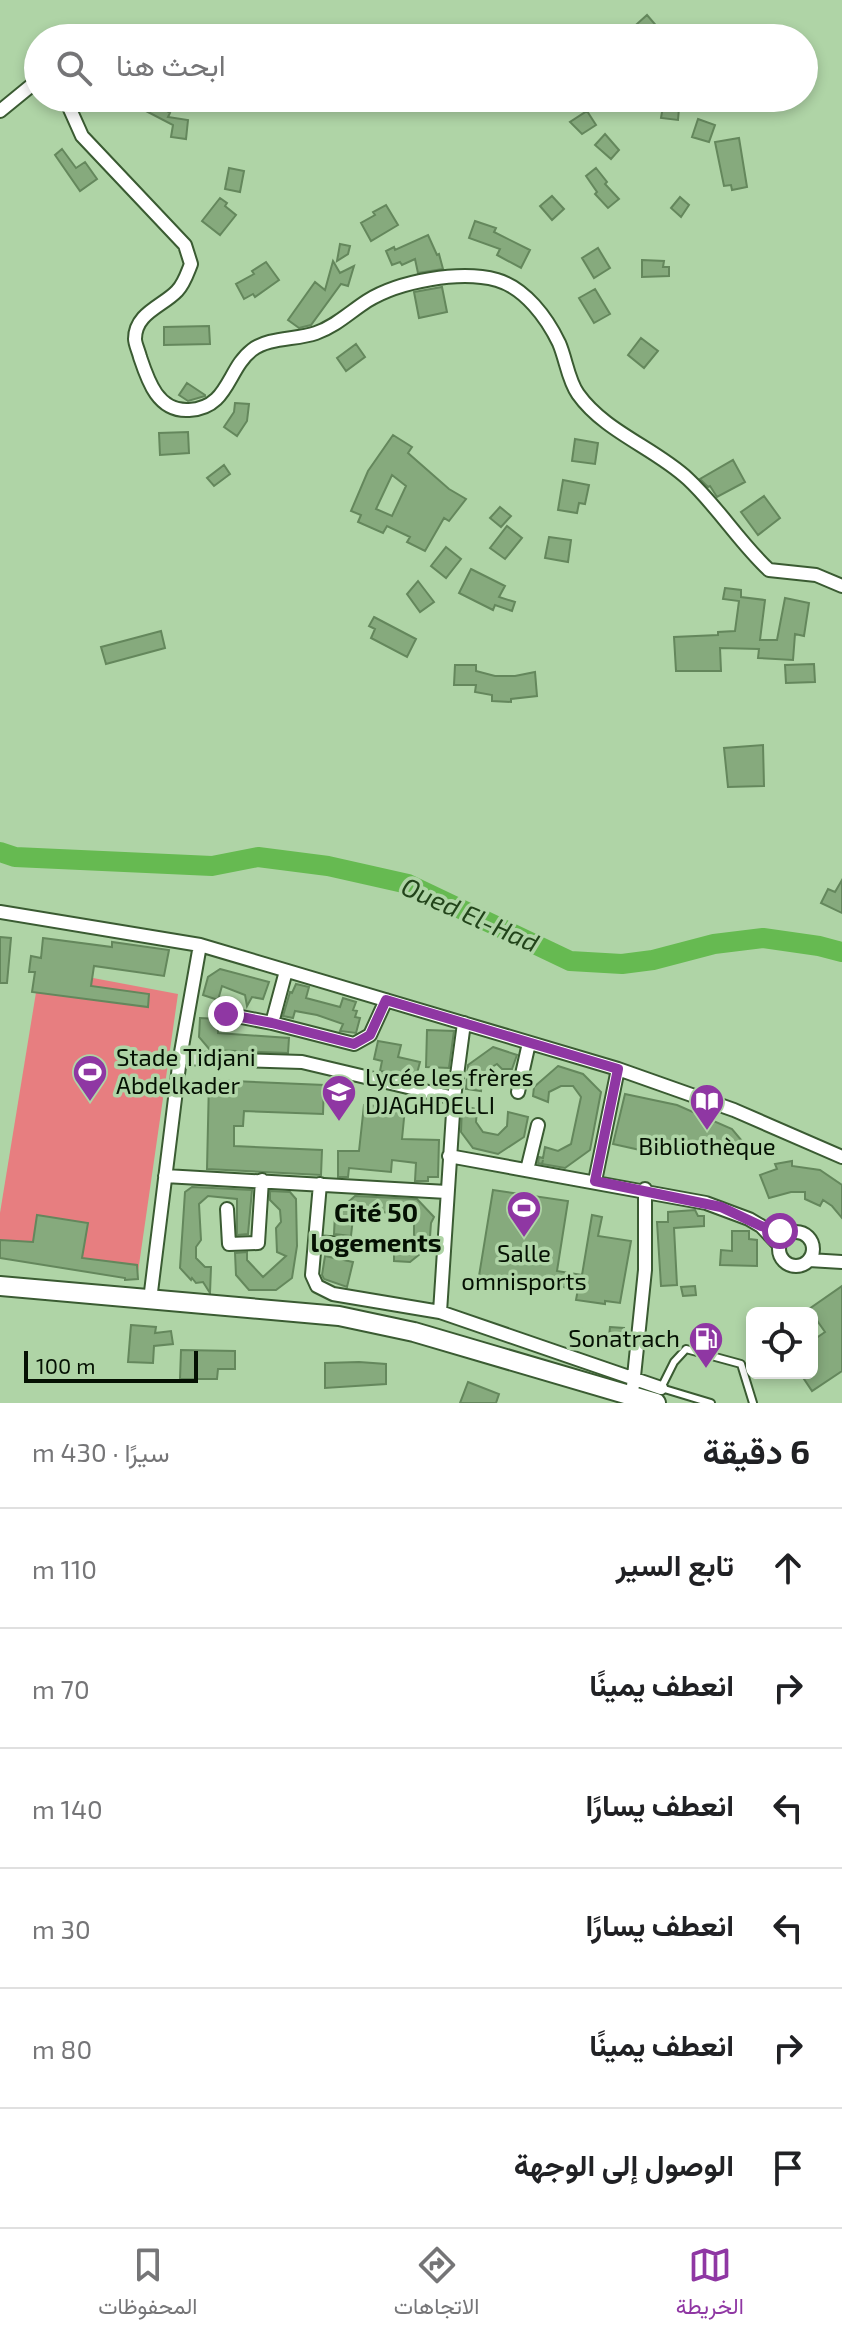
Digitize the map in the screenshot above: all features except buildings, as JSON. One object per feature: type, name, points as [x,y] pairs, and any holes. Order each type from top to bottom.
[{"type":"main road","points":[[6,1289],[339,1316],[632,1387],[657,1398]]},
{"type":"street","points":[[0,111],[24,91]]},
{"type":"street","points":[[71,112],[82,136],[185,245],[191,264],[184,283],[176,293],[153,307],[142,320],[135,339],[153,392],[167,405],[188,410],[211,403],[224,393],[251,351],[267,343],[313,334],[331,327],[368,300],[388,290],[418,281],[467,277],[498,280],[523,295],[544,317],[559,344],[576,391],[589,409],[687,478],[769,570],[816,575],[842,586]]},
{"type":"street","points":[[0,912],[200,945],[618,1069],[734,1110],[842,1157]]},
{"type":"street","points":[[150,1300],[180,1058],[200,945]]},
{"type":"street","points":[[272,1023],[286,971]]},
{"type":"street","points":[[226,1014],[354,1044],[370,1035],[386,1000]]},
{"type":"street","points":[[440,1312],[449,1156],[464,1023]]},
{"type":"street","points":[[518,1092],[529,1043]]},
{"type":"street","points":[[180,1058],[302,1062],[454,1098]]},
{"type":"street","points":[[595,1181],[618,1069]]},
{"type":"street","points":[[527,1170],[538,1125]]},
{"type":"street","points":[[449,1156],[645,1189],[721,1207],[761,1226],[805,1234],[811,1254]]},
{"type":"street","points":[[165,1176],[447,1192]]},
{"type":"street","points":[[227,1209],[229,1244],[258,1243],[262,1180]]},
{"type":"street","points":[[320,1184],[312,1275],[322,1290],[440,1312],[632,1387],[645,1270],[645,1189]]},
{"type":"street","points":[[761,1226],[779,1245],[780,1256],[788,1264],[799,1266],[811,1254]]},
{"type":"street","points":[[779,1245],[789,1233]]},
{"type":"street","points":[[315,1242],[370,1246]]},
{"type":"street","points":[[811,1254],[836,1261]]},
{"type":"lane","points":[[711,1403],[657,1398],[674,1362],[686,1349],[741,1364],[753,1403]]},
{"type":"shaded area","name":"Stade Tidjani Abdelkader","points":[[40,968],[178,994],[138,1272],[0,1253],[0,1213]]},
{"type":"waterway","name":"Oued El-Had","points":[[0,852],[15,857],[212,866],[258,857],[328,866],[408,884],[570,961],[622,964],[653,960],[714,944],[763,938],[842,952]]},
{"type":"place","name":"Stade Tidjani Abdelkader","points":[[90,1103]]},
{"type":"place","name":"Lycée les frères DJAGHDELLI","points":[[339,1123]]},
{"type":"place","name":"Bibliothèque","points":[[707,1132]]},
{"type":"place","name":"Salle omnisports","points":[[524,1239]]},
{"type":"place","name":"Sonatrach","points":[[706,1370]]},
{"type":"district","name":"Cité 50 logements","points":[[376,1228]]},
{"type":"route","points":[[226,1014],[354,1044],[370,1035],[386,1000],[618,1069],[595,1181],[721,1207],[761,1226],[780,1231]]}]
